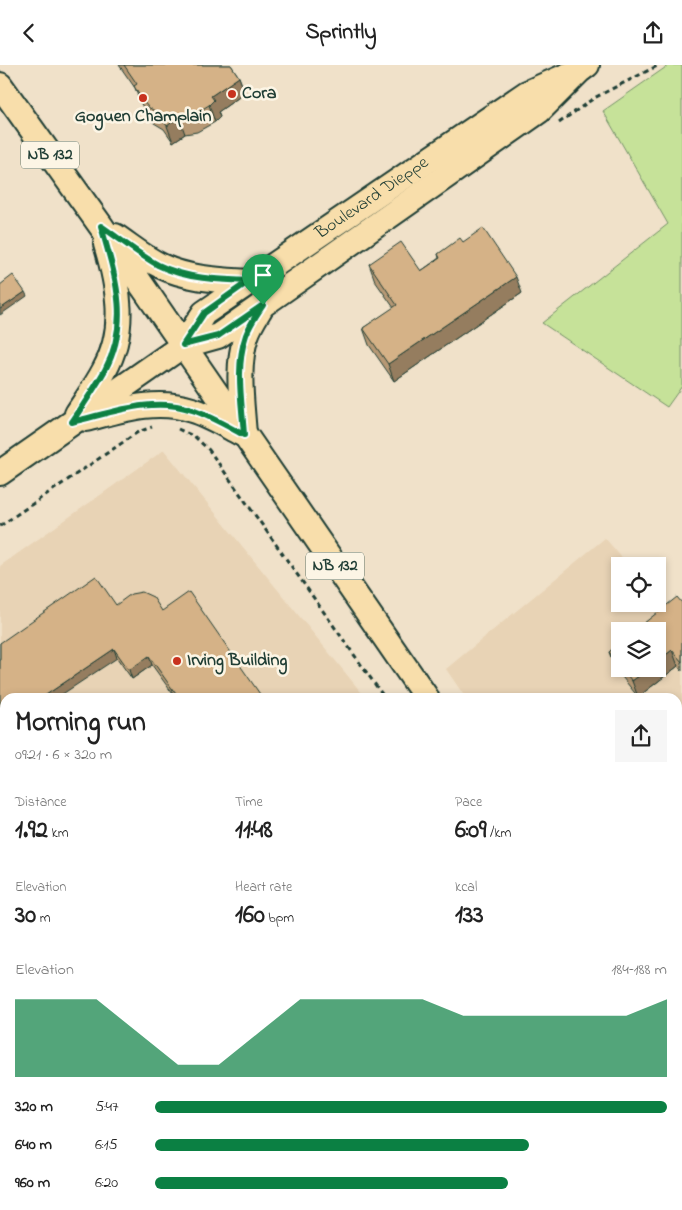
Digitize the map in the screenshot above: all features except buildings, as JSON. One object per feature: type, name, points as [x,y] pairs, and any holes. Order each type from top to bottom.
[{"type":"main road","name":"Boulevard Dieppe","points":[[183,345],[204,313],[249,281],[527,93],[583,68]]},
{"type":"main road","name":"Boulevard Dieppe","points":[[0,473],[183,345],[218,336],[263,305],[539,111],[583,68]]},
{"type":"main road","name":"NB 132","points":[[0,85],[101,226],[423,693]]},
{"type":"main road","points":[[101,226],[145,257],[174,271],[204,278],[249,281]]},
{"type":"main road","points":[[72,422],[105,370],[119,327],[118,288],[101,226]]},
{"type":"main road","points":[[72,422],[132,407],[172,405],[193,410],[244,435],[240,375],[242,355],[246,336],[263,305]]},
{"type":"path","points":[[0,526],[138,432],[157,427]]},
{"type":"path","points":[[171,427],[195,437],[209,449],[381,693]]},
{"type":"shaded area","points":[[164,450],[362,693],[0,693],[0,566]]},
{"type":"shaded area","points":[[605,538],[621,557],[611,557],[611,612],[666,612],[666,608],[682,627],[682,693],[462,693],[446,669]]},
{"type":"green space","points":[[669,65],[682,65],[682,386],[667,407],[542,323],[668,224],[603,111]]},
{"type":"place","name":"Cora","points":[[232,94]]},
{"type":"place","name":"Goguen Champlain","points":[[143,98]]},
{"type":"place","name":"Irving Building","points":[[177,661]]},
{"type":"route","points":[[101,226],[160,266],[204,278],[249,281],[204,313],[183,345],[218,336],[263,305],[246,336],[242,355],[240,375],[244,435],[208,416],[172,405],[132,407],[72,422],[105,370],[111,357],[119,327],[118,288],[101,226]]}]
